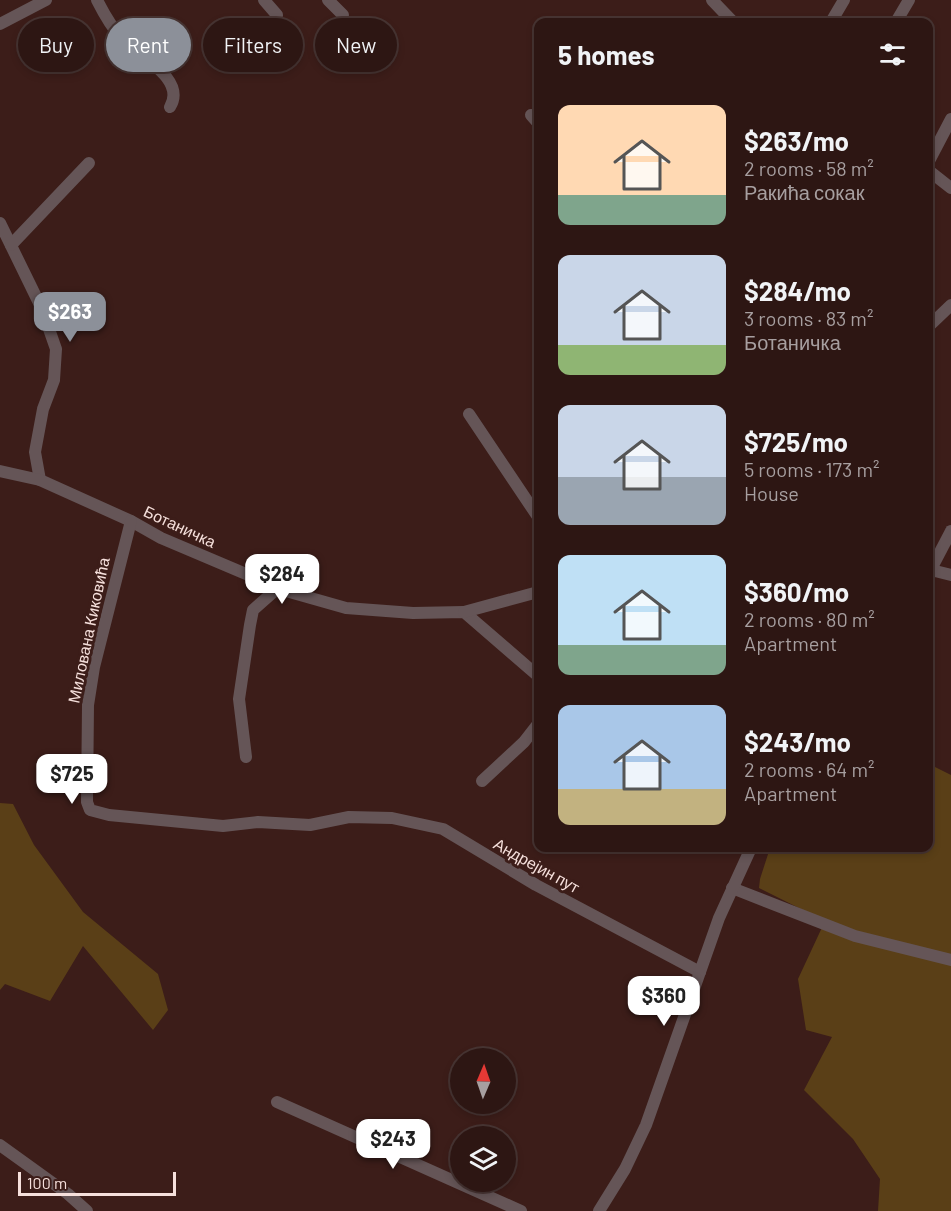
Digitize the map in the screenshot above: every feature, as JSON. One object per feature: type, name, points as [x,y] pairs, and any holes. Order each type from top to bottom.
[{"type":"street","points":[[0,24],[46,0]]},
{"type":"street","points":[[97,0],[123,39],[168,79],[174,93],[170,107]]},
{"type":"street","points":[[264,0],[278,15]]},
{"type":"street","points":[[328,0],[343,15]]},
{"type":"street","points":[[712,0],[729,18]]},
{"type":"street","points":[[833,18],[844,0]]},
{"type":"street","points":[[898,18],[909,0]]},
{"type":"street","points":[[933,154],[951,118]]},
{"type":"street","points":[[11,245],[89,163]]},
{"type":"street","points":[[933,174],[951,188]]},
{"type":"street","points":[[0,223],[42,309],[56,349],[54,380],[43,409],[35,452],[40,480]]},
{"type":"street","points":[[933,322],[951,305]]},
{"type":"street","points":[[469,414],[534,511]]},
{"type":"street","name":"Ботаничка","points":[[0,471],[40,480],[131,521],[161,538],[279,587],[346,608],[413,613],[464,612],[534,593]]},
{"type":"street","name":"Милована Киковића","points":[[131,521],[94,667],[88,705],[87,802],[90,810],[109,815],[223,826],[258,822],[310,825],[350,817]]},
{"type":"street","points":[[933,566],[951,531]]},
{"type":"street","points":[[933,572],[951,575]]},
{"type":"street","points":[[246,757],[239,699],[250,626],[254,610],[279,587]]},
{"type":"street","points":[[464,612],[534,673]]},
{"type":"street","points":[[482,781],[524,742],[534,729]]},
{"type":"street","name":"Андрејин пут","points":[[350,817],[392,818],[443,829],[536,885],[700,972]]},
{"type":"street","points":[[599,1211],[625,1170],[646,1125],[700,972],[746,852]]},
{"type":"street","points":[[732,888],[855,936],[951,960]]},
{"type":"street","points":[[277,1102],[521,1211]]},
{"type":"street","points":[[0,1145],[68,1194],[87,1211]]},
{"type":"shaded area","points":[[933,766],[951,775],[951,1211],[878,1211],[880,1179],[853,1139],[804,1090],[832,1037],[806,1030],[798,979],[825,921],[759,888],[769,852],[933,852]]},
{"type":"shaded area","points":[[0,803],[13,804],[34,845],[83,912],[158,974],[168,1010],[153,1030],[83,946],[50,1001],[5,984],[0,990]]}]
